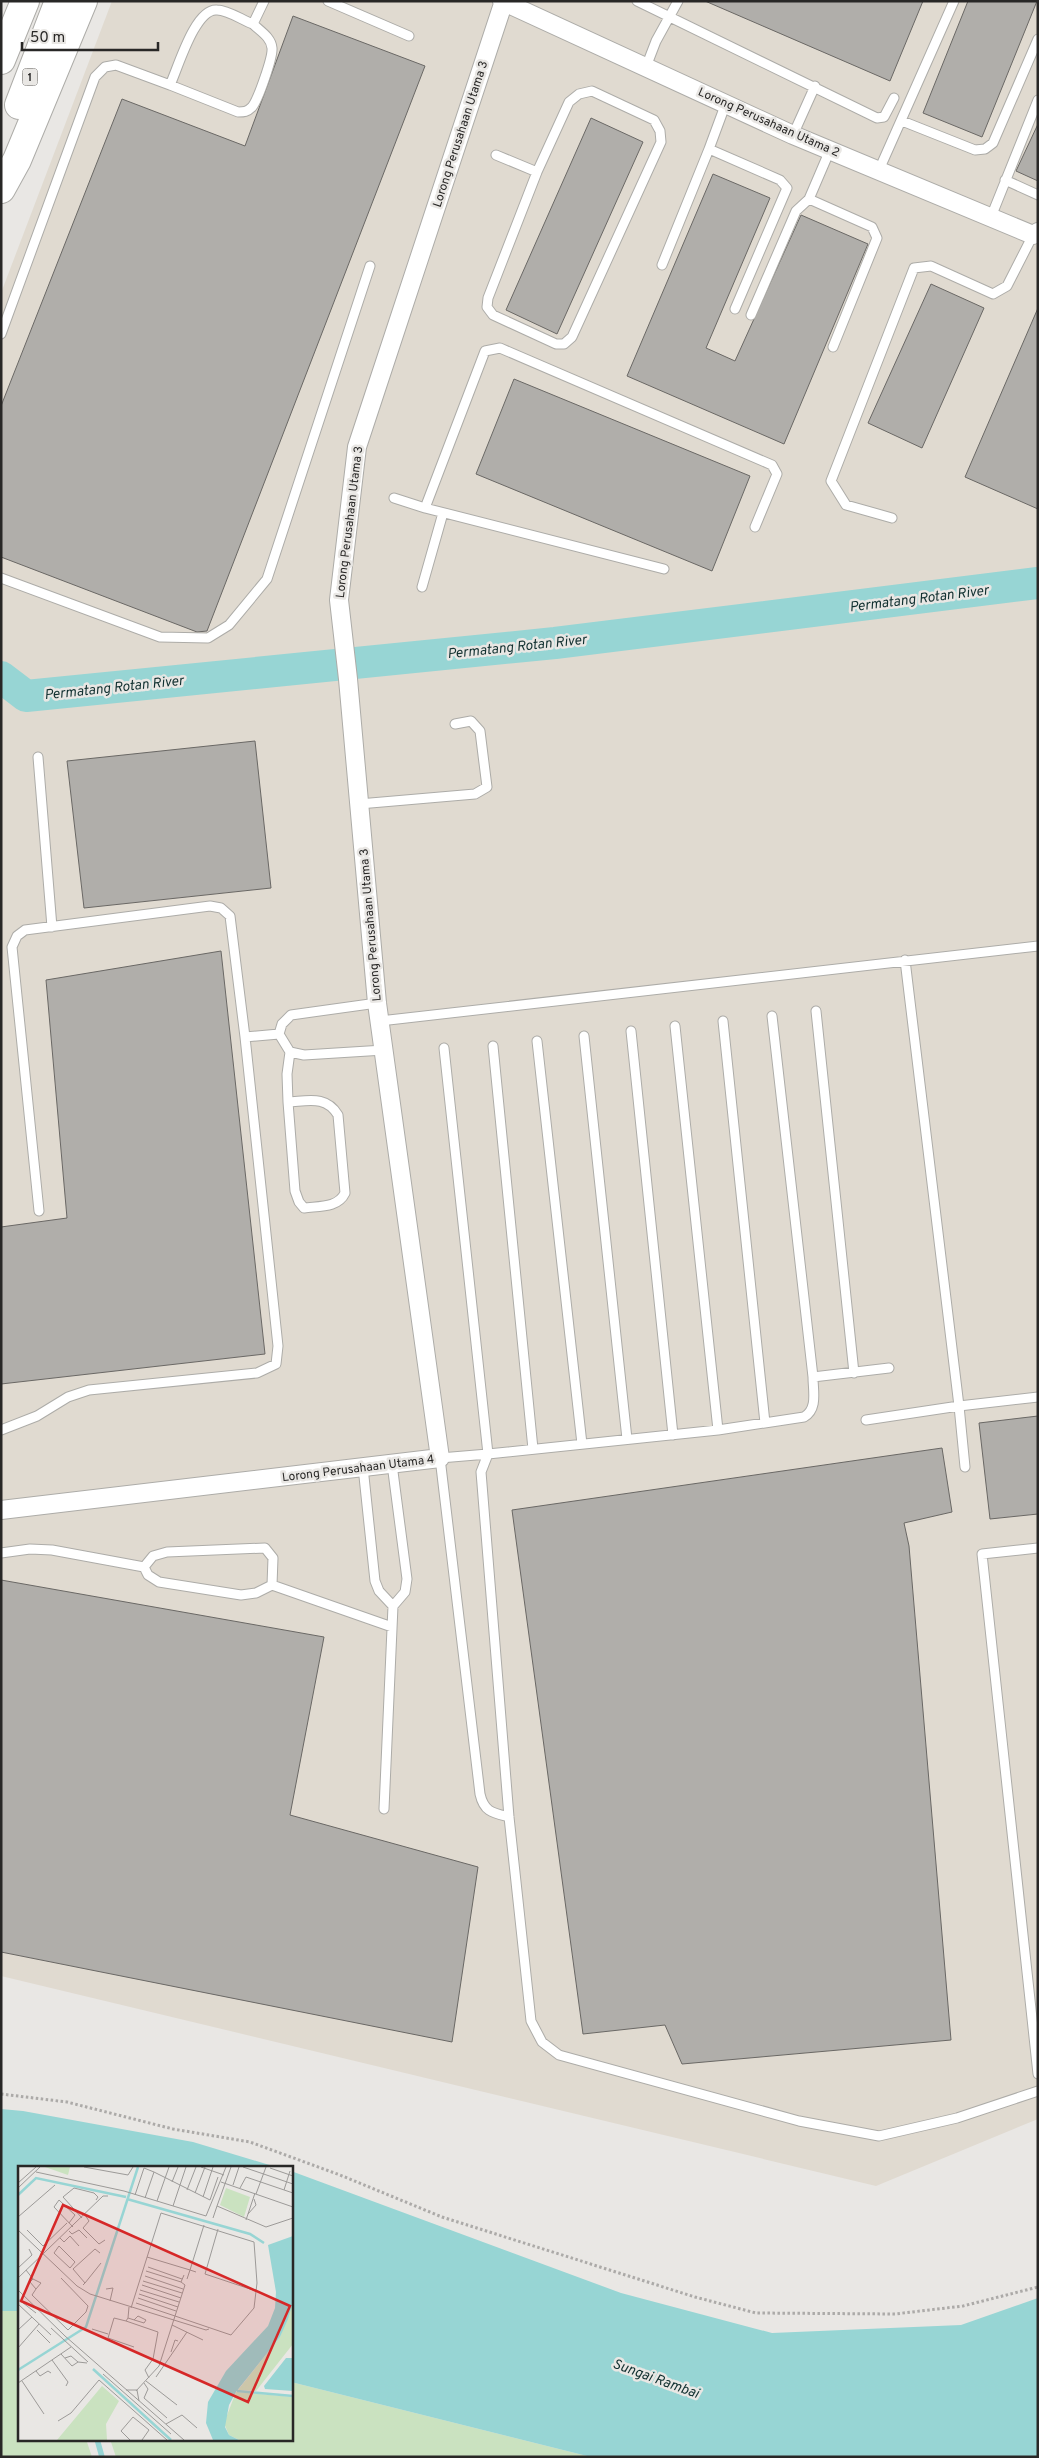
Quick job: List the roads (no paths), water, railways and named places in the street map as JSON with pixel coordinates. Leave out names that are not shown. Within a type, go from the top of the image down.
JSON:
[{"type":"highway","points":[[1,60],[25,1]]},
{"type":"highway","name":"1","points":[[1,153],[59,1]]},
{"type":"highway","points":[[1,189],[17,160],[83,1]]},
{"type":"street","name":"Lorong Perusahaan Utama 2","points":[[503,2],[793,135],[1036,234]]},
{"type":"street","name":"Lorong Perusahaan Utama 3","points":[[382,1035],[377,1003],[348,679],[339,600],[357,447],[503,2]]},
{"type":"street","name":"Lorong Perusahaan Utama 4","points":[[1,1510],[440,1458],[382,1035]]},
{"type":"lane","points":[[253,24],[264,1]]},
{"type":"lane","points":[[328,1],[409,36]]},
{"type":"lane","points":[[637,1],[815,86],[877,118],[884,117],[894,98]]},
{"type":"lane","points":[[646,67],[656,41],[678,1]]},
{"type":"lane","points":[[879,170],[954,1]]},
{"type":"lane","points":[[1,334],[94,77],[105,68],[116,66],[238,112],[246,112],[253,106],[271,59],[272,48],[268,37],[253,24],[216,10],[207,12],[198,20],[170,85]]},
{"type":"lane","points":[[902,120],[975,150],[986,149],[993,144],[1038,39]]},
{"type":"lane","points":[[793,135],[815,86]]},
{"type":"lane","points":[[592,91],[654,120],[660,131],[661,142],[572,338],[564,344],[556,344],[493,315],[488,307],[488,298],[537,172],[569,102],[579,94],[592,91]]},
{"type":"lane","points":[[991,217],[1038,100]]},
{"type":"lane","points":[[662,265],[726,104]]},
{"type":"lane","points":[[709,149],[780,180],[787,188],[735,309]]},
{"type":"lane","points":[[750,315],[796,211],[809,199],[830,150]]},
{"type":"lane","points":[[496,156],[537,172]]},
{"type":"lane","points":[[1005,180],[1038,195]]},
{"type":"lane","points":[[809,199],[872,227],[877,238],[833,347]]},
{"type":"lane","points":[[892,518],[846,505],[831,481],[914,268],[931,266],[993,294],[1007,286],[1036,234]]},
{"type":"lane","points":[[1,578],[160,637],[208,638],[229,625],[266,579],[370,266]]},
{"type":"lane","points":[[425,508],[485,352],[500,348],[772,465],[777,474],[755,527]]},
{"type":"lane","points":[[394,498],[443,513],[664,569]]},
{"type":"lane","points":[[422,587],[443,513]]},
{"type":"lane","points":[[359,804],[475,794],[487,787],[480,731],[471,722],[455,724]]},
{"type":"lane","points":[[38,757],[52,927]]},
{"type":"lane","points":[[1,1430],[37,1416],[68,1397],[90,1390],[257,1373],[276,1364],[278,1346],[245,1037],[230,916],[221,908],[210,906],[25,930],[17,936],[12,947],[39,1211]]},
{"type":"lane","points":[[290,1052],[304,1055],[382,1035],[906,960],[1038,946]]},
{"type":"lane","points":[[906,960],[965,1467]]},
{"type":"lane","points":[[288,1102],[323,1100],[333,1107],[338,1115],[345,1192],[342,1200],[334,1204],[304,1208],[299,1202],[295,1190],[288,1102],[287,1074],[290,1052],[279,1034],[282,1024],[291,1015],[377,1003]]},
{"type":"lane","points":[[816,1011],[854,1373]]},
{"type":"lane","points":[[510,1817],[490,1812],[482,1805],[440,1458],[718,1430],[804,1416],[814,1408],[813,1377],[772,1016]]},
{"type":"lane","points":[[723,1021],[765,1423]]},
{"type":"lane","points":[[675,1026],[718,1430]]},
{"type":"lane","points":[[630,1031],[673,1435]]},
{"type":"lane","points":[[245,1037],[279,1034]]},
{"type":"lane","points":[[584,1036],[627,1440]]},
{"type":"lane","points":[[537,1041],[582,1444]]},
{"type":"lane","points":[[493,1046],[533,1449]]},
{"type":"lane","points":[[444,1048],[488,1454],[480,1472],[510,1817],[531,2021],[542,2042],[559,2055],[799,2121],[879,2136],[957,2118],[1038,2091]]},
{"type":"lane","points":[[813,1377],[890,1368]]},
{"type":"lane","points":[[866,1420],[959,1406],[1038,1397]]},
{"type":"lane","points":[[384,1809],[393,1606],[405,1592],[407,1579],[392,1464]]},
{"type":"lane","points":[[363,1467],[375,1581],[379,1591],[393,1606]]},
{"type":"lane","points":[[144,1567],[153,1556],[167,1552],[265,1548],[273,1558],[272,1585]]},
{"type":"lane","points":[[1038,1548],[982,1554],[1038,2074]]},
{"type":"lane","points":[[1,1554],[30,1549],[52,1550],[144,1567]]},
{"type":"lane","points":[[144,1567],[148,1576],[159,1582],[240,1595],[256,1593],[272,1585],[392,1627]]},
{"type":"water","points":[[1,2109],[23,2111],[193,2142],[273,2166],[18,2166],[18,2311],[1,2311]]},
{"type":"water","name":"Sungai Rambai","points":[[292,2171],[621,2293],[772,2333],[961,2325],[1038,2298],[1038,2457],[591,2457],[292,2382]]},
{"type":"waterway","name":"Permatang Rotan River","points":[[1,677],[26,696],[555,643],[1038,583]]},
{"type":"waterway","points":[[97,2440],[102,2457]]}]
